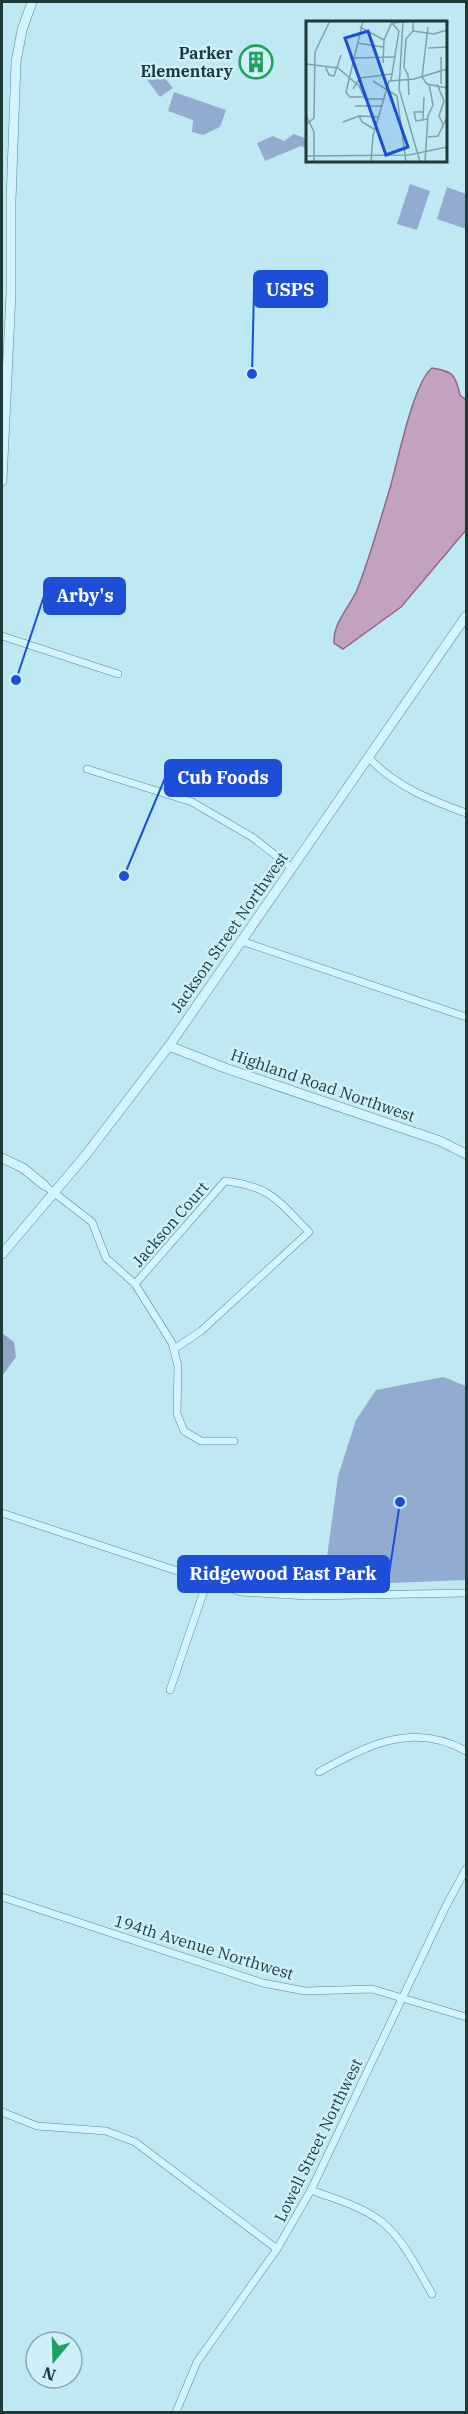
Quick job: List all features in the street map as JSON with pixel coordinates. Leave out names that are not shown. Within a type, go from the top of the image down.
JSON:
[{"type":"street","points":[[2,481],[11,293],[11,201],[16,62],[22,30],[32,2]]},
{"type":"street","name":"Jackson Street Northwest","points":[[2,1254],[119,1113],[169,1046],[466,616]]},
{"type":"street","points":[[2,636],[118,674]]},
{"type":"street","points":[[369,758],[380,770],[411,790],[466,813]]},
{"type":"street","points":[[87,769],[192,802],[252,837],[292,868]]},
{"type":"street","points":[[242,941],[466,1017]]},
{"type":"street","name":"Highland Road Northwest","points":[[169,1046],[225,1068],[440,1141],[466,1154]]},
{"type":"street","points":[[2,1158],[23,1168],[92,1222],[112,1265],[135,1284],[174,1349],[178,1366],[177,1414],[184,1431],[201,1441],[234,1441]]},
{"type":"street","name":"Jackson Court","points":[[135,1284],[225,1181],[253,1184],[272,1195],[309,1232],[201,1330],[174,1349]]},
{"type":"street","points":[[2,1513],[241,1592],[273,1595],[466,1593]]},
{"type":"street","points":[[170,1690],[207,1582]]},
{"type":"street","points":[[319,1772],[359,1751],[399,1737],[430,1737],[466,1751]]},
{"type":"street","name":"Lowell Street Northwest","points":[[176,2412],[197,2362],[277,2248],[310,2190],[446,1906],[466,1869]]},
{"type":"street","name":"194th Avenue Northwest","points":[[2,1897],[278,1987],[305,1991],[359,1987],[403,1997],[466,2018]]},
{"type":"street","points":[[2,2112],[37,2126],[106,2132],[135,2142],[277,2248]]},
{"type":"street","points":[[310,2190],[361,2210],[383,2223],[399,2240],[432,2294]]},
{"type":"shaded area","points":[[154,65],[173,88],[160,97],[142,73]]},
{"type":"shaded area","points":[[174,92],[226,110],[220,127],[203,135],[192,132],[193,120],[168,111]]},
{"type":"shaded area","points":[[294,134],[306,139],[306,148],[301,146],[265,161],[257,143],[273,136],[284,141]]},
{"type":"shaded area","points":[[410,184],[430,191],[417,230],[397,224]]},
{"type":"shaded area","points":[[447,187],[466,194],[466,229],[437,219]]},
{"type":"shaded area","points":[[432,368],[449,372],[456,382],[460,395],[466,400],[466,530],[401,607],[343,649],[334,643],[336,627],[359,585],[390,488],[412,405],[425,376]]},
{"type":"shaded area","points":[[2,1333],[14,1342],[16,1357],[2,1376]]},
{"type":"shaded area","points":[[443,1377],[466,1386],[466,1580],[341,1585],[327,1557],[338,1476],[356,1420],[376,1390]]},
{"type":"place","name":"Parker Elementary","points":[[256,62]]},
{"type":"place","name":"USPS","points":[[252,374]]},
{"type":"place","name":"Arby's","points":[[16,680]]},
{"type":"place","name":"Cub Foods","points":[[124,876]]},
{"type":"place","name":"Ridgewood East Park","points":[[400,1502]]}]
